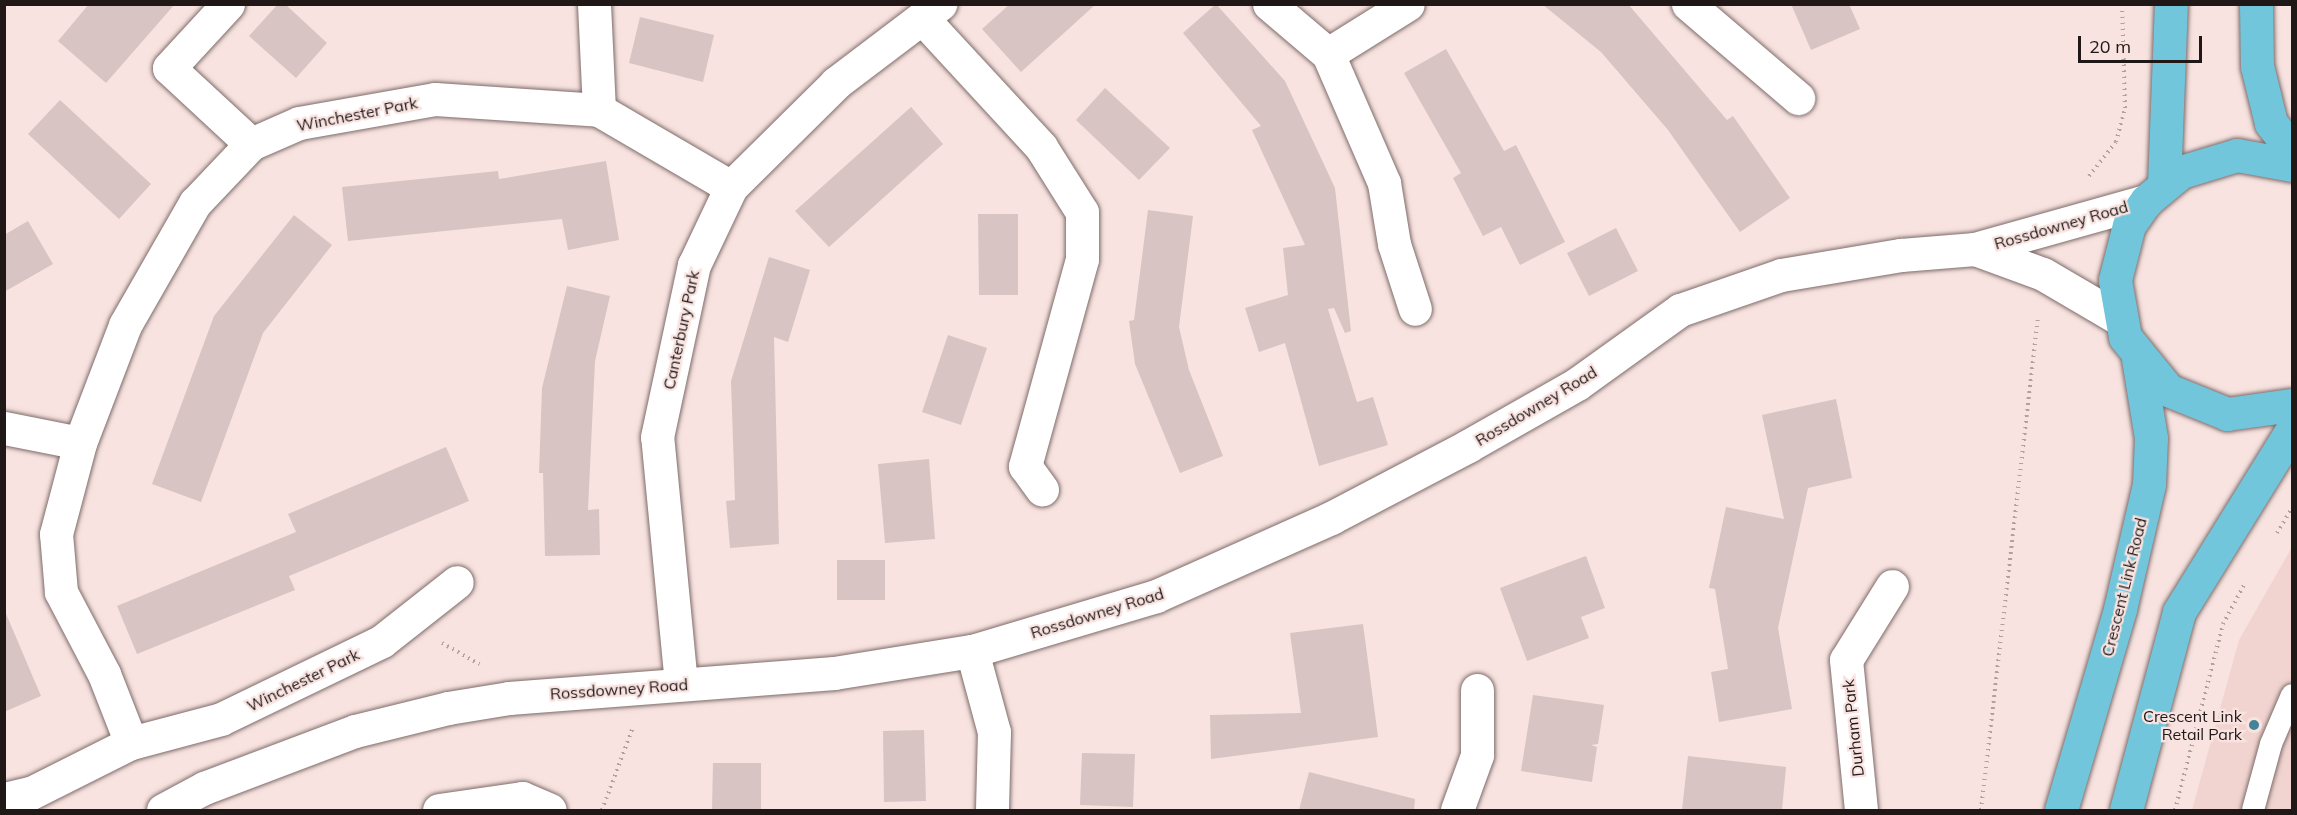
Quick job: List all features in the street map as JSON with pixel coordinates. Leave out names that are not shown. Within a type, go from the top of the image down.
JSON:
[{"type":"highway","points":[[2155,192],[2171,4]]},
{"type":"highway","points":[[2256,4],[2257,66],[2268,111],[2292,150]]},
{"type":"highway","name":"Crescent Link Road","points":[[2061,810],[2120,609],[2149,484],[2151,438],[2138,359],[2118,318],[2117,261],[2130,225],[2155,192],[2211,160],[2237,155],[2292,165]]},
{"type":"highway","name":"Crescent Link Road","points":[[2138,359],[2168,390],[2205,409],[2249,415],[2292,405]]},
{"type":"highway","points":[[2126,810],[2179,612],[2292,430]]},
{"type":"street","points":[[228,4],[169,68],[251,144]]},
{"type":"street","points":[[594,4],[598,110]]},
{"type":"street","points":[[1269,4],[1328,54],[1384,183],[1394,244],[1415,309]]},
{"type":"street","points":[[1328,54],[1408,4]]},
{"type":"street","points":[[1688,4],[1798,99]]},
{"type":"street","points":[[931,12],[1041,147],[1082,212],[1082,259],[1025,466],[1042,489]]},
{"type":"street","name":"Canterbury Park","points":[[681,684],[657,437],[694,265],[731,187],[836,83],[931,12]]},
{"type":"street","name":"Winchester Park","points":[[131,743],[104,674],[61,592],[56,534],[80,442],[143,294],[195,203],[251,144],[299,123],[435,99],[598,110],[731,187]]},
{"type":"street","name":"Rossdowney Road","points":[[163,810],[204,788],[355,731],[509,698],[834,673],[972,651],[1156,597],[1331,518],[1577,384],[1680,310],[1781,275],[1901,255],[1975,249],[2155,192]]},
{"type":"street","name":"Rossdowney Road","points":[[1975,249],[2043,274],[2118,318]]},
{"type":"street","points":[[4,428],[80,442]]},
{"type":"street","name":"Winchester Park","points":[[4,799],[31,793],[131,743],[221,719],[382,642],[457,582]]},
{"type":"street","name":"Durham Park","points":[[1862,810],[1846,660],[1892,586]]},
{"type":"street","points":[[972,651],[994,732],[992,810]]},
{"type":"street","points":[[1457,810],[1477,755],[1477,690]]},
{"type":"street","points":[[439,810],[522,798],[550,810]]},
{"type":"lane","points":[[2253,810],[2271,744],[2292,696]]},
{"type":"path","points":[[2087,178],[2116,142],[2125,108],[2122,4]]},
{"type":"path","points":[[1982,810],[2043,274]]},
{"type":"path","points":[[2274,537],[2292,508]]},
{"type":"path","points":[[2175,810],[2223,624],[2249,576]]},
{"type":"path","points":[[382,642],[435,640],[472,655],[509,698]]},
{"type":"path","points":[[602,810],[629,746],[638,688]]},
{"type":"shaded area","name":"Crescent Link Retail Park","points":[[2292,547],[2292,810],[2192,810],[2239,640]]},
{"type":"building","points":[[89,4],[175,4],[106,83],[58,41]]},
{"type":"building","points":[[278,4],[285,4],[327,43],[296,78],[249,36]]},
{"type":"building","points":[[1010,4],[1096,4],[1021,72],[982,29]]},
{"type":"building","points":[[1216,4],[1285,81],[1335,188],[1351,331],[1345,333],[1334,308],[1328,309],[1357,402],[1373,397],[1388,445],[1319,466],[1285,343],[1259,352],[1245,308],[1288,295],[1283,248],[1305,245],[1252,130],[1261,126],[1183,33]]},
{"type":"building","points":[[1542,4],[1628,4],[1727,120],[1733,116],[1790,198],[1740,232],[1668,130],[1601,52]]},
{"type":"building","points":[[1791,4],[1849,4],[1860,29],[1811,50]]},
{"type":"building","points":[[640,17],[714,35],[703,82],[629,63]]},
{"type":"building","points":[[1446,49],[1504,151],[1516,145],[1565,242],[1520,265],[1501,227],[1483,236],[1453,178],[1461,173],[1404,73]]},
{"type":"building","points":[[1105,88],[1170,148],[1139,180],[1076,120]]},
{"type":"building","points":[[60,100],[151,184],[119,219],[28,134]]},
{"type":"building","points":[[911,107],[943,144],[829,247],[795,211]]},
{"type":"building","points":[[606,161],[619,240],[568,250],[562,219],[348,241],[342,187],[498,171],[499,179]]},
{"type":"building","points":[[1148,210],[1193,216],[1179,327],[1189,370],[1223,456],[1180,473],[1135,364],[1129,321],[1134,320]]},
{"type":"building","points":[[978,214],[1018,214],[1018,295],[979,295]]},
{"type":"building","points":[[294,215],[332,245],[263,333],[201,502],[152,484],[214,316]]},
{"type":"building","points":[[28,221],[53,264],[4,292],[4,235]]},
{"type":"building","points":[[1616,228],[1638,271],[1589,296],[1567,253]]},
{"type":"building","points":[[769,257],[810,270],[788,342],[774,337],[779,544],[730,548],[726,501],[735,500],[731,381]]},
{"type":"building","points":[[567,286],[610,296],[595,361],[588,510],[599,509],[600,555],[545,556],[543,473],[539,473],[542,388]]},
{"type":"building","points":[[948,335],[987,348],[961,425],[922,412]]},
{"type":"building","points":[[1836,399],[1852,478],[1808,488],[1778,628],[1792,709],[1719,722],[1711,672],[1728,669],[1715,589],[1709,588],[1726,507],[1784,519],[1762,415]]},
{"type":"building","points":[[446,447],[469,501],[289,576],[295,590],[137,654],[117,606],[296,532],[288,514]]},
{"type":"building","points":[[929,459],[935,539],[885,543],[878,464]]},
{"type":"building","points":[[1586,556],[1605,608],[1581,617],[1589,638],[1527,661],[1500,588]]},
{"type":"building","points":[[837,560],[885,560],[885,600],[837,600]]},
{"type":"building","points":[[4,609],[41,696],[4,712]]},
{"type":"building","points":[[1363,624],[1378,737],[1211,759],[1210,715],[1301,713],[1290,633]]},
{"type":"building","points":[[1533,695],[1604,705],[1598,744],[1591,745],[1597,747],[1592,782],[1521,771]]},
{"type":"building","points":[[924,730],[926,801],[884,802],[883,731]]},
{"type":"building","points":[[1082,753],[1135,754],[1133,807],[1080,805]]},
{"type":"building","points":[[1688,756],[1786,767],[1782,810],[1682,810]]},
{"type":"building","points":[[713,763],[761,763],[761,810],[712,810]]},
{"type":"building","points":[[1309,772],[1415,799],[1414,810],[1299,810]]},
{"type":"place","name":"Crescent Link Retail Park","points":[[2254,725]]}]
